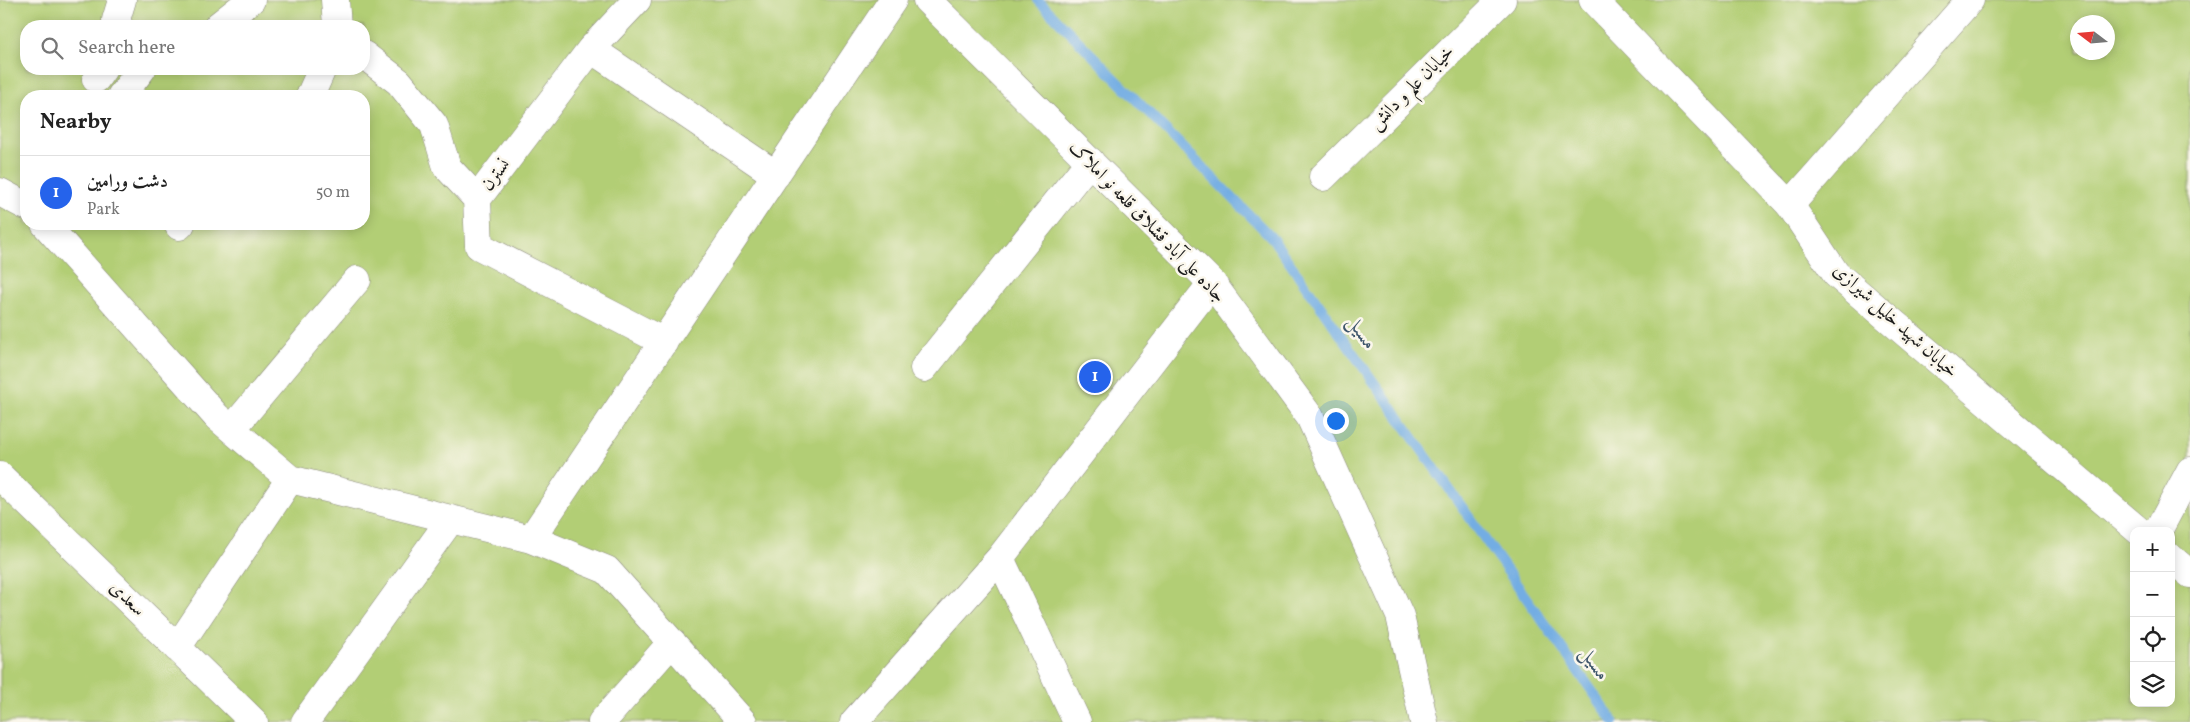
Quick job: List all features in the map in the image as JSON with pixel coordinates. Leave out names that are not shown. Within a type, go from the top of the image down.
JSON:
[{"type":"street","points":[[116,20],[122,0]]},
{"type":"street","points":[[226,20],[251,0]]},
{"type":"street","points":[[335,0],[337,20]]},
{"type":"street","name":"نسترن","points":[[637,0],[591,49],[477,199],[479,246],[664,342]]},
{"type":"street","points":[[531,538],[893,0]]},
{"type":"street","name":"جاده علی آباد قشلاق قلعه نو املاک","points":[[928,0],[1212,283],[1310,417],[1400,616],[1424,722]]},
{"type":"street","name":"خیابان علم و دانش","points":[[1323,177],[1502,0]]},
{"type":"street","name":"خیابان شهید خلیل شیرازی","points":[[1593,0],[1790,205],[1836,274],[2134,527]]},
{"type":"street","points":[[1790,205],[1970,0]]},
{"type":"street","points":[[591,49],[776,175]]},
{"type":"street","points":[[370,60],[399,82],[434,125],[447,167],[477,199]]},
{"type":"street","points":[[126,90],[137,75]]},
{"type":"street","points":[[313,90],[319,75]]},
{"type":"street","points":[[924,368],[1090,161]]},
{"type":"street","points":[[0,192],[20,203]]},
{"type":"street","points":[[50,230],[217,417],[290,479],[531,538],[608,570],[743,722]]},
{"type":"street","points":[[232,430],[357,280]]},
{"type":"street","points":[[854,722],[1000,558],[1212,283]]},
{"type":"street","points":[[2160,527],[2190,471]]},
{"type":"street","name":"سعدی","points":[[0,476],[254,722]]},
{"type":"street","points":[[177,648],[290,479]]},
{"type":"street","points":[[305,722],[452,519]]},
{"type":"street","points":[[1000,558],[1077,722]]},
{"type":"street","points":[[2175,561],[2190,574]]},
{"type":"street","points":[[602,722],[672,642]]},
{"type":"green space","points":[[0,0],[2190,0],[2190,722],[0,722]]},
{"type":"waterway","name":"مسیل","points":[[1038,0],[1272,238],[1614,722]]},
{"type":"place","name":"دشت ورامین","points":[[1095,377]]}]
